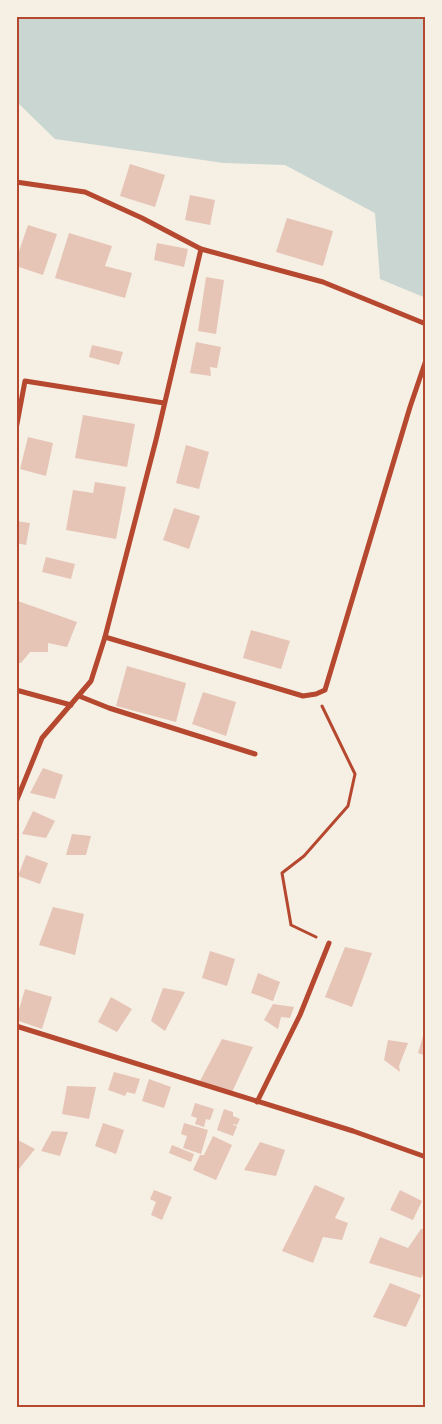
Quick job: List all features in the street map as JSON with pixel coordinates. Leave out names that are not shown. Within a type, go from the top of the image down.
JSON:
[{"type":"street","points":[[16,182],[85,192],[142,218],[201,249],[324,282],[426,324]]},
{"type":"street","points":[[16,802],[42,738],[92,681],[105,637],[201,249]]},
{"type":"street","points":[[105,637],[303,696],[325,690],[410,407],[426,360]]},
{"type":"street","points":[[16,428],[25,381],[164,403]]},
{"type":"street","points":[[16,690],[71,706]]},
{"type":"street","points":[[78,696],[109,708],[255,754]]},
{"type":"street","points":[[257,1102],[300,1015],[329,943]]},
{"type":"street","points":[[16,1026],[353,1131],[426,1156]]},
{"type":"path","points":[[316,694],[355,774],[348,806],[304,856],[282,873],[291,925],[329,943]]},
{"type":"shaded area","points":[[16,16],[426,16],[426,298],[380,279],[375,213],[285,165],[224,163],[55,139],[16,101]]},
{"type":"building","points":[[130,164],[165,175],[155,207],[120,196]]},
{"type":"building","points":[[190,195],[215,200],[210,225],[185,220]]},
{"type":"building","points":[[287,218],[333,231],[323,266],[276,252]]},
{"type":"building","points":[[28,225],[57,234],[43,275],[16,266],[16,260]]},
{"type":"building","points":[[69,233],[112,246],[105,266],[132,273],[125,298],[55,278]]},
{"type":"building","points":[[157,243],[188,249],[184,267],[154,260]]},
{"type":"building","points":[[206,277],[224,280],[216,334],[198,331]]},
{"type":"building","points":[[196,342],[221,347],[217,368],[210,367],[211,376],[190,373]]},
{"type":"building","points":[[92,345],[123,352],[119,365],[89,357]]},
{"type":"building","points":[[83,415],[135,424],[127,467],[75,458]]},
{"type":"building","points":[[28,437],[53,443],[46,476],[20,469]]},
{"type":"building","points":[[186,445],[209,452],[199,489],[176,483]]},
{"type":"building","points":[[95,482],[126,487],[116,539],[66,530],[73,490],[93,493]]},
{"type":"building","points":[[174,508],[200,516],[189,549],[163,540]]},
{"type":"building","points":[[16,521],[30,523],[26,545],[16,543]]},
{"type":"building","points":[[46,557],[75,564],[71,579],[42,572]]},
{"type":"building","points":[[18,601],[77,622],[67,647],[48,643],[48,652],[30,652],[21,663],[16,662]]},
{"type":"building","points":[[251,630],[290,641],[281,669],[243,658]]},
{"type":"building","points":[[127,666],[186,683],[176,722],[116,706]]},
{"type":"building","points":[[203,692],[236,702],[226,736],[192,724]]},
{"type":"building","points":[[43,768],[63,775],[55,799],[30,793]]},
{"type":"building","points":[[33,811],[55,821],[46,838],[22,834]]},
{"type":"building","points":[[72,834],[91,836],[86,855],[66,855]]},
{"type":"building","points":[[26,855],[48,863],[40,884],[18,876]]},
{"type":"building","points":[[53,907],[84,914],[75,955],[39,945]]},
{"type":"building","points":[[345,947],[372,953],[352,1007],[325,997]]},
{"type":"building","points":[[210,951],[235,959],[227,986],[202,978]]},
{"type":"building","points":[[258,973],[280,982],[273,1001],[251,993]]},
{"type":"building","points":[[163,988],[185,992],[165,1031],[151,1021]]},
{"type":"building","points":[[25,989],[52,997],[42,1029],[16,1020]]},
{"type":"building","points":[[111,997],[132,1009],[117,1032],[98,1022]]},
{"type":"building","points":[[273,1004],[294,1007],[290,1018],[281,1017],[278,1029],[264,1020]]},
{"type":"building","points":[[426,1029],[426,1056],[418,1053]]},
{"type":"building","points":[[222,1039],[253,1047],[232,1092],[200,1081]]},
{"type":"building","points":[[388,1040],[408,1043],[399,1066],[400,1072],[384,1060]]},
{"type":"building","points":[[114,1072],[140,1079],[135,1094],[127,1092],[125,1096],[108,1090]]},
{"type":"building","points":[[149,1079],[171,1087],[164,1108],[142,1101]]},
{"type":"building","points":[[67,1086],[96,1087],[89,1119],[62,1114]]},
{"type":"building","points":[[195,1103],[214,1109],[210,1120],[206,1119],[204,1127],[195,1124],[197,1118],[191,1116]]},
{"type":"building","points":[[224,1109],[233,1112],[233,1116],[240,1119],[237,1125],[233,1124],[237,1126],[233,1136],[217,1130]]},
{"type":"building","points":[[103,1123],[124,1130],[116,1154],[95,1146]]},
{"type":"building","points":[[184,1123],[208,1130],[201,1154],[183,1148],[187,1136],[181,1134]]},
{"type":"building","points":[[52,1131],[68,1132],[60,1156],[41,1151]]},
{"type":"building","points":[[213,1136],[232,1145],[216,1180],[193,1170],[200,1155],[204,1155]]},
{"type":"building","points":[[16,1139],[35,1149],[19,1169],[16,1167]]},
{"type":"building","points":[[260,1142],[285,1150],[276,1176],[244,1170]]},
{"type":"building","points":[[172,1145],[194,1154],[191,1162],[169,1153]]},
{"type":"building","points":[[315,1185],[345,1198],[335,1218],[348,1223],[342,1240],[323,1237],[313,1263],[282,1251]]},
{"type":"building","points":[[154,1190],[172,1197],[162,1220],[151,1215],[156,1202],[150,1199]]},
{"type":"building","points":[[400,1190],[422,1201],[413,1220],[390,1210]]},
{"type":"building","points":[[421,1229],[426,1229],[426,1269],[421,1278],[369,1263],[380,1237],[408,1248]]},
{"type":"building","points":[[390,1283],[421,1295],[406,1327],[373,1317]]}]
